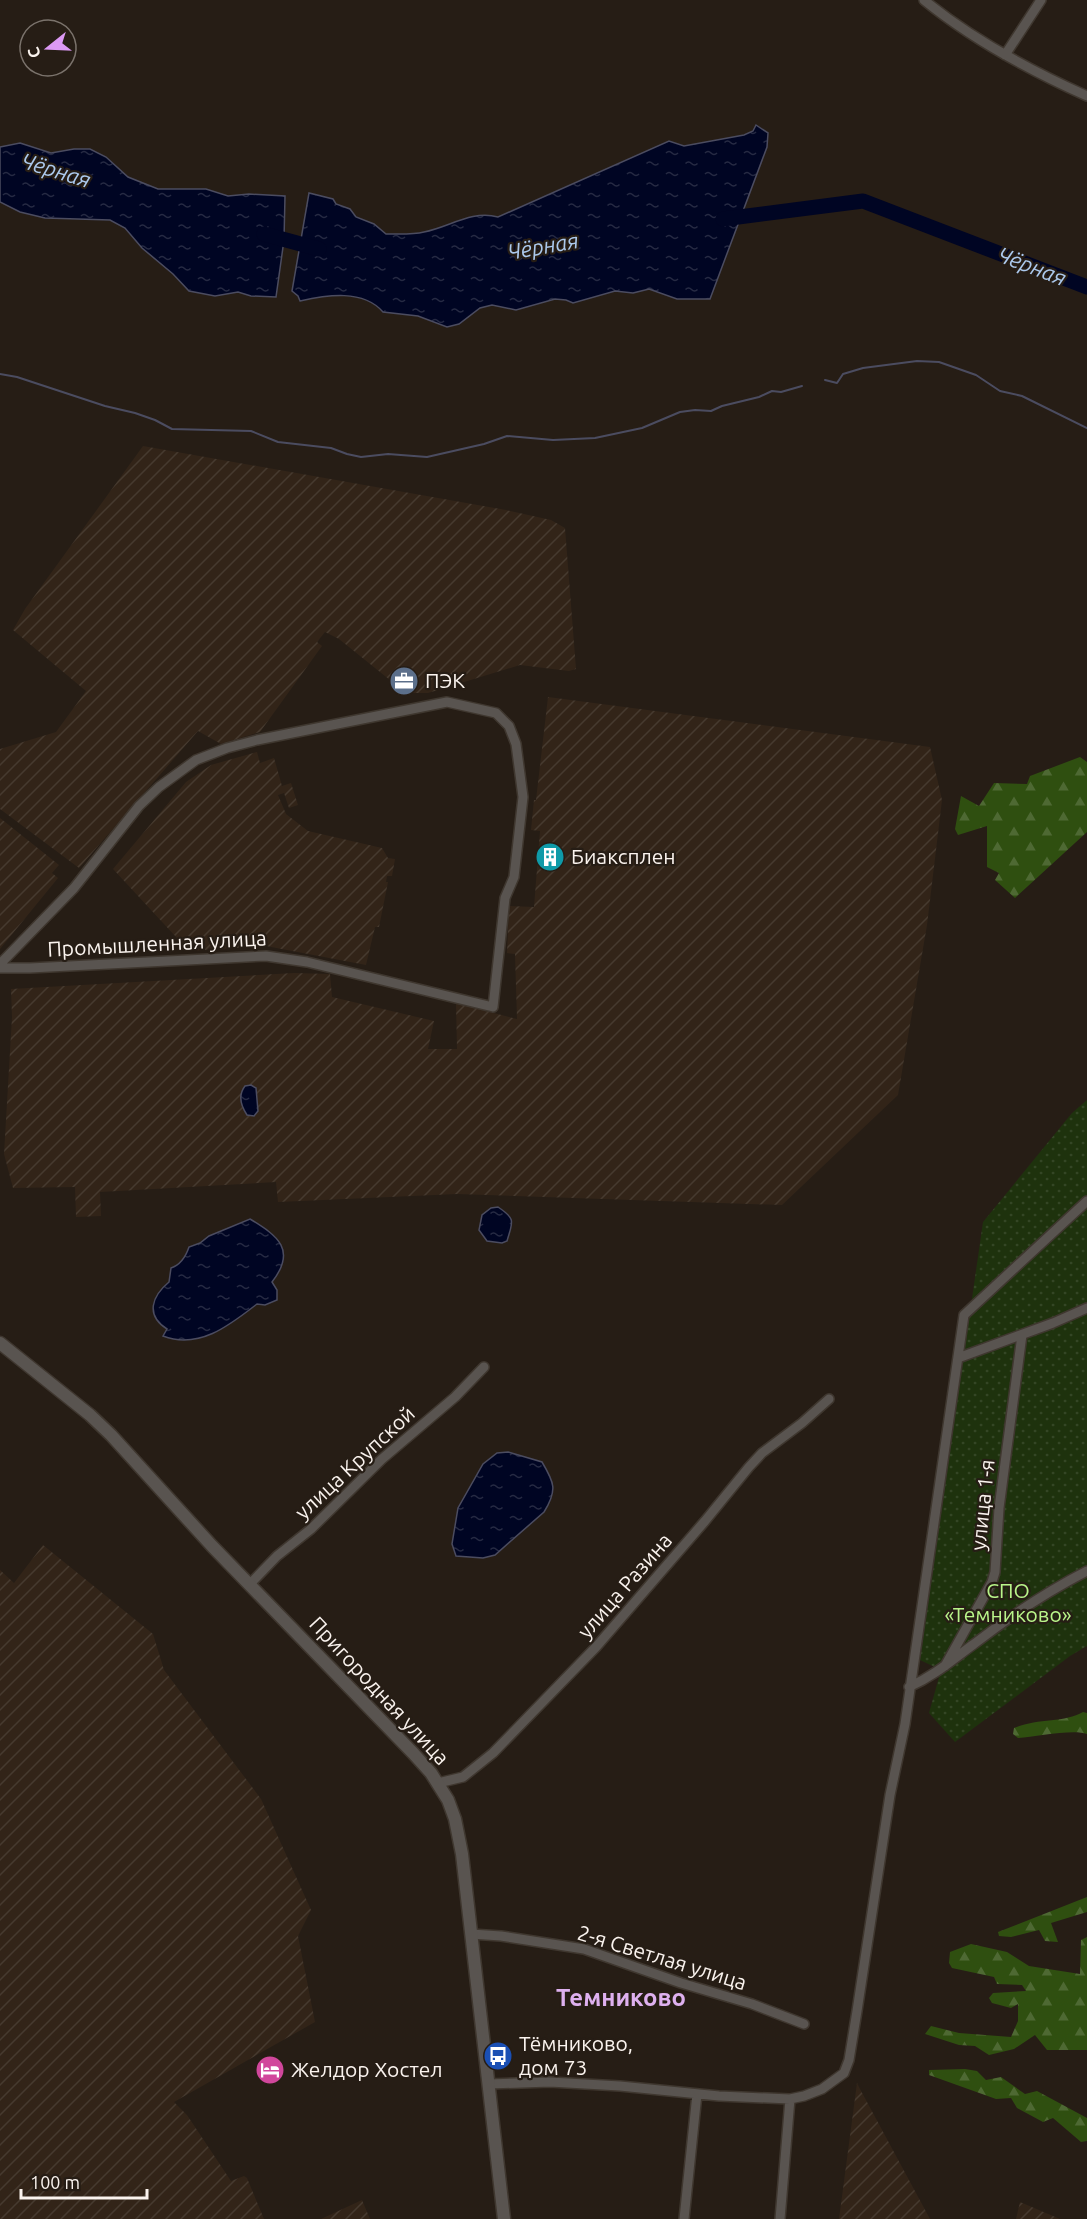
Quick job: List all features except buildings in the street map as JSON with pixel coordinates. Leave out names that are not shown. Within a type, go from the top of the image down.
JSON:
[{"type":"street","points":[[924,0],[967,32],[1005,55],[1087,96]]},
{"type":"street","points":[[1005,55],[1041,0]]},
{"type":"street","name":"Промышленная улица","points":[[447,702],[496,713],[513,734],[519,753],[523,797],[514,877],[505,898],[493,1007],[307,962],[266,956],[30,968],[0,966],[74,888],[148,796],[174,775],[205,755],[257,740],[447,702]]},
{"type":"street","points":[[489,2084],[550,2082],[790,2099],[822,2090],[839,2078],[847,2068],[890,1795],[905,1724],[964,1315],[1087,1201]]},
{"type":"street","points":[[958,1358],[1087,1308]]},
{"type":"street","name":"улица 1-я","points":[[945,1666],[992,1582],[995,1572],[999,1508],[1022,1335]]},
{"type":"street","name":"Пригородная улица","points":[[0,1343],[97,1422],[212,1546],[385,1722],[438,1783],[452,1809],[458,1833],[504,2219]]},
{"type":"street","name":"улица Крупской","points":[[250,1584],[278,1556],[311,1529],[382,1459],[454,1397],[484,1367]]},
{"type":"street","name":"улица Разина","points":[[438,1783],[463,1777],[471,1772],[510,1736],[603,1638],[755,1460],[829,1399]]},
{"type":"street","points":[[909,1688],[936,1674],[975,1642],[1087,1571]]},
{"type":"street","name":"2-я Светлая улица","points":[[471,1934],[501,1936],[584,1949],[681,1983],[752,2004],[804,2024]]},
{"type":"street","points":[[684,2219],[697,2094]]},
{"type":"street","points":[[780,2219],[790,2099]]},
{"type":"shaded area","points":[[143,446],[506,510],[551,520],[565,528],[576,669],[569,671],[520,665],[428,693],[406,693],[339,639],[325,632],[317,642],[322,646],[260,732],[221,744],[198,731],[79,868],[0,809],[0,749],[56,732],[86,691],[13,630],[25,609]]},
{"type":"shaded area","points":[[548,697],[930,747],[942,800],[927,925],[898,1095],[782,1205],[457,1194],[278,1202],[276,1182],[100,1192],[101,1216],[76,1217],[75,1187],[13,1188],[4,1154],[12,1017],[11,989],[294,973],[330,974],[332,997],[434,1021],[428,1049],[457,1049],[456,1003],[517,1019],[515,954],[507,953],[509,906],[534,907],[540,831],[531,830]]},
{"type":"shaded area","points":[[257,752],[260,763],[274,758],[282,786],[291,783],[298,805],[289,808],[284,793],[278,795],[286,814],[308,831],[382,848],[388,858],[395,859],[392,876],[387,876],[386,882],[388,882],[379,927],[375,927],[366,965],[266,946],[189,951],[113,869],[186,782],[211,765]]},
{"type":"shaded area","points":[[0,818],[59,865],[52,873],[58,878],[0,949]]},
{"type":"shaded area","points":[[43,1545],[153,1634],[164,1670],[261,1799],[311,1910],[298,1936],[315,2022],[174,2102],[187,2115],[231,2181],[244,2176],[247,2178],[264,2219],[0,2219],[0,1570],[14,1583]]},
{"type":"shaded area","points":[[857,2083],[860,2089],[930,2219],[839,2219]]},
{"type":"shaded area","points":[[362,2200],[370,2219],[321,2219]]},
{"type":"shaded area","points":[[1020,2202],[1060,2219],[1016,2219]]},
{"type":"green space","points":[[1080,757],[1087,762],[1087,832],[1015,898],[995,880],[999,873],[987,867],[987,826],[958,835],[955,829],[961,796],[979,806],[994,783],[1027,784],[1030,776]]},
{"type":"green space","name":"СПО «Темниково»","points":[[1087,1100],[1087,1646],[1070,1656],[955,1742],[929,1713],[941,1670],[920,1660],[983,1222],[1072,1113]]},
{"type":"green space","points":[[1083,1712],[1087,1713],[1087,1734],[1063,1733],[1018,1738],[1013,1734],[1014,1728],[1023,1725],[1068,1718]]},
{"type":"green space","points":[[1087,1897],[1087,1912],[1051,1923],[1058,1942],[1045,1941],[1039,1930],[1011,1937],[999,1936],[998,1932]]},
{"type":"green space","points":[[1087,1937],[1087,2050],[1047,2050],[1035,2035],[1014,2049],[989,2055],[975,2046],[959,2045],[925,2034],[931,2026],[959,2033],[1011,2037],[1018,2021],[1018,2004],[1011,2008],[992,2003],[989,1998],[993,1993],[1026,1991],[1022,1985],[997,1984],[994,1977],[952,1968],[949,1963],[950,1952],[971,1944],[1007,1952],[1029,1966],[1080,1974],[1081,1940]]},
{"type":"green space","points":[[929,2070],[977,2071],[986,2080],[1001,2077],[1025,2094],[1037,2091],[1087,2118],[1087,2141],[1081,2142],[1053,2118],[1043,2122],[1017,2108],[1011,2098],[996,2099],[929,2075]]},
{"type":"water","points":[[756,125],[768,133],[767,147],[710,299],[677,299],[649,289],[633,293],[615,291],[573,303],[555,299],[516,310],[492,305],[480,308],[459,324],[447,327],[418,316],[383,312],[375,305],[355,297],[333,296],[300,301],[292,291],[309,193],[333,199],[336,204],[350,209],[356,217],[374,224],[386,234],[419,233],[470,217],[488,215],[498,217],[669,141],[684,146],[744,135],[753,131]]},
{"type":"water","points":[[20,143],[51,153],[90,149],[106,157],[128,177],[158,189],[206,189],[228,196],[249,194],[285,196],[284,240],[276,297],[251,296],[238,292],[215,296],[189,291],[142,248],[125,228],[110,220],[45,218],[20,212],[0,202],[0,147]]},
{"type":"water","points":[[251,1085],[256,1088],[258,1111],[254,1116],[247,1115],[241,1100],[245,1086]]},
{"type":"water","points":[[498,1207],[512,1221],[507,1241],[502,1243],[487,1241],[479,1230],[482,1215],[491,1208]]},
{"type":"water","points":[[250,1219],[269,1232],[281,1245],[283,1261],[272,1282],[277,1290],[277,1300],[265,1305],[257,1304],[225,1327],[201,1338],[176,1340],[163,1336],[167,1329],[156,1318],[153,1306],[158,1293],[169,1282],[171,1268],[182,1260],[189,1247]]},
{"type":"water","points":[[508,1452],[542,1462],[553,1486],[551,1498],[544,1512],[495,1555],[483,1558],[456,1556],[452,1544],[458,1508],[483,1464],[497,1453]]},
{"type":"waterway","name":"Чёрная","points":[[723,219],[863,201],[1087,287]]},
{"type":"waterway","name":"Чёрная","points":[[264,234],[319,249]]},
{"type":"waterway","points":[[825,380],[837,383],[843,374],[863,368],[917,361],[939,362],[976,375],[1000,391],[1022,396],[1087,428]]},
{"type":"waterway","points":[[0,374],[17,377],[105,406],[135,413],[172,429],[251,431],[278,442],[331,448],[361,457],[388,454],[427,457],[484,444],[507,436],[553,440],[595,438],[642,428],[680,412],[711,411],[772,391],[781,392],[802,386]]},
{"type":"place","name":"ПЭК","points":[[404,681]]},
{"type":"place","name":"Биаксплен","points":[[550,857]]},
{"type":"place","name":"Тёмниково, дом 73","points":[[498,2056]]},
{"type":"place","name":"Желдор Хостел","points":[[270,2070]]},
{"type":"district","name":"Темниково","points":[[621,1998]]}]
